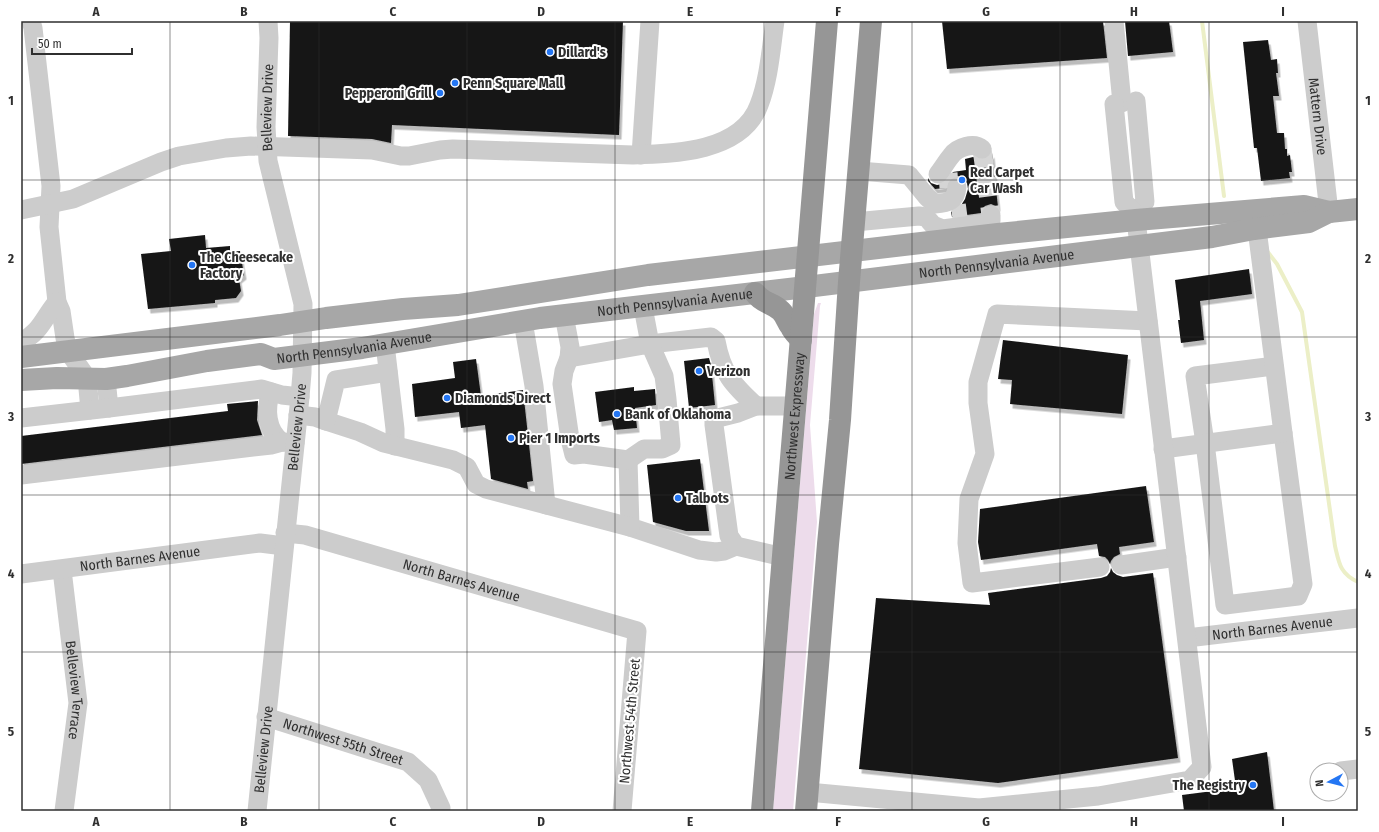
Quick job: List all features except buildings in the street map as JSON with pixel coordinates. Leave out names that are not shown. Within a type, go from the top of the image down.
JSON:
[{"type":"highway","name":"Northwest Expressway","points":[[762,811],[827,21]]},
{"type":"highway","points":[[807,802],[828,544],[840,420],[849,282],[871,21]]},
{"type":"highway","points":[[755,293],[760,300],[773,305],[786,316],[790,327],[801,340]]},
{"type":"main road","name":"North Pennsylvania Avenue","points":[[21,357],[403,309],[458,305],[648,275],[852,252],[1136,216],[1304,206],[1329,212],[1358,209]]},
{"type":"main road","name":"North Pennsylvania Avenue","points":[[21,380],[127,376],[207,361],[261,354],[274,359],[385,344],[564,315],[806,288],[1212,237],[1309,222],[1329,212]]},
{"type":"main road","points":[[261,354],[270,343],[303,322]]},
{"type":"street","points":[[31,21],[50,179],[48,227],[57,302],[61,311],[68,351],[96,378],[109,408]]},
{"type":"street","name":"Belleview Drive","points":[[257,811],[284,539],[288,442],[299,406],[303,355],[303,304],[268,161],[266,127],[269,38],[268,21]]},
{"type":"street","points":[[641,155],[650,21]]},
{"type":"street","points":[[21,210],[73,199],[161,162],[179,156],[231,147],[372,150],[401,156],[453,149],[641,155],[692,150],[714,145],[730,138],[741,130],[749,122],[759,106],[764,90],[775,21]]},
{"type":"street","points":[[807,802],[979,808],[1100,803],[1190,780],[1202,767],[1136,216],[1124,202],[1124,103],[1114,21]]},
{"type":"street","name":"Mattern Drive","points":[[1307,21],[1329,212]]},
{"type":"street","points":[[854,222],[919,216],[926,217],[933,225],[943,229],[956,190],[960,149],[974,145],[982,149]]},
{"type":"street","points":[[859,171],[908,175],[932,169],[956,190]]},
{"type":"street","points":[[908,175],[935,204],[956,190]]},
{"type":"street","points":[[928,219],[956,190]]},
{"type":"street","points":[[1257,229],[1304,584],[1298,596],[1225,605],[1205,443],[1195,376],[1274,366]]},
{"type":"street","points":[[21,342],[35,334],[47,313],[57,302]]},
{"type":"street","points":[[564,315],[570,347],[569,358],[564,371],[562,384],[570,439],[574,454],[628,460],[644,449],[662,449],[671,445],[668,399],[664,376],[650,344],[643,306]]},
{"type":"street","points":[[1100,567],[972,583],[967,543],[969,499],[985,454],[978,403],[978,382],[997,314],[1148,321]]},
{"type":"street","points":[[523,321],[534,386],[546,505]]},
{"type":"street","points":[[569,358],[650,344],[712,337],[716,341],[719,358],[726,373],[740,390],[751,407]]},
{"type":"street","points":[[385,344],[395,429],[395,446]]},
{"type":"street","points":[[326,420],[336,380],[388,372]]},
{"type":"street","points":[[90,410],[96,378]]},
{"type":"street","points":[[21,418],[262,389],[282,395],[315,417],[360,432],[384,443],[453,460],[467,467],[476,484],[486,489],[630,528],[699,550],[716,552],[724,551],[736,546],[783,557]]},
{"type":"street","points":[[271,392],[268,403],[270,424],[273,434],[288,442]]},
{"type":"street","points":[[736,546],[729,536],[714,419],[738,413],[751,407],[796,406]]},
{"type":"street","points":[[1163,449],[1283,433]]},
{"type":"street","points":[[21,475],[288,442]]},
{"type":"street","points":[[628,460],[630,528]]},
{"type":"street","name":"North Barnes Avenue","points":[[21,574],[62,570],[260,543],[305,535],[637,631]]},
{"type":"street","points":[[1121,565],[1177,557]]},
{"type":"street","name":"Belleview Terrace","points":[[62,570],[78,703],[64,811]]},
{"type":"street","points":[[1264,601],[1267,628]]},
{"type":"street","name":"North Barnes Avenue","points":[[1187,638],[1358,618]]},
{"type":"street","name":"Northwest 54th Street","points":[[622,811],[637,631]]},
{"type":"street","name":"Northwest 55th Street","points":[[266,717],[408,762],[428,780],[441,808],[440,811]]},
{"type":"shaded area","points":[[818,303],[821,303],[810,425],[817,522],[793,811],[773,811],[814,314]]},
{"type":"waterway","points":[[1202,21],[1224,196]]},
{"type":"waterway","points":[[1267,251],[1277,264],[1302,312],[1335,546],[1339,563],[1344,572],[1358,582]]},
{"type":"tunnel","points":[[982,149],[991,215]]},
{"type":"tunnel","points":[[948,173],[949,188]]},
{"type":"tunnel","points":[[952,215],[967,213]]},
{"type":"place","name":"Dillard's","points":[[550,52]]},
{"type":"place","name":"Penn Square Mall","points":[[455,83]]},
{"type":"place","name":"Pepperoni Grill","points":[[440,93]]},
{"type":"place","name":"Red Carpet Car Wash","points":[[962,180]]},
{"type":"place","name":"The Cheesecake Factory","points":[[192,265]]},
{"type":"place","name":"Verizon","points":[[699,371]]},
{"type":"place","name":"Diamonds Direct","points":[[447,398]]},
{"type":"place","name":"Bank of Oklahoma","points":[[617,414]]},
{"type":"place","name":"Pier 1 Imports","points":[[511,438]]},
{"type":"place","name":"Talbots","points":[[678,498]]},
{"type":"place","name":"The Registry","points":[[1253,785]]}]
